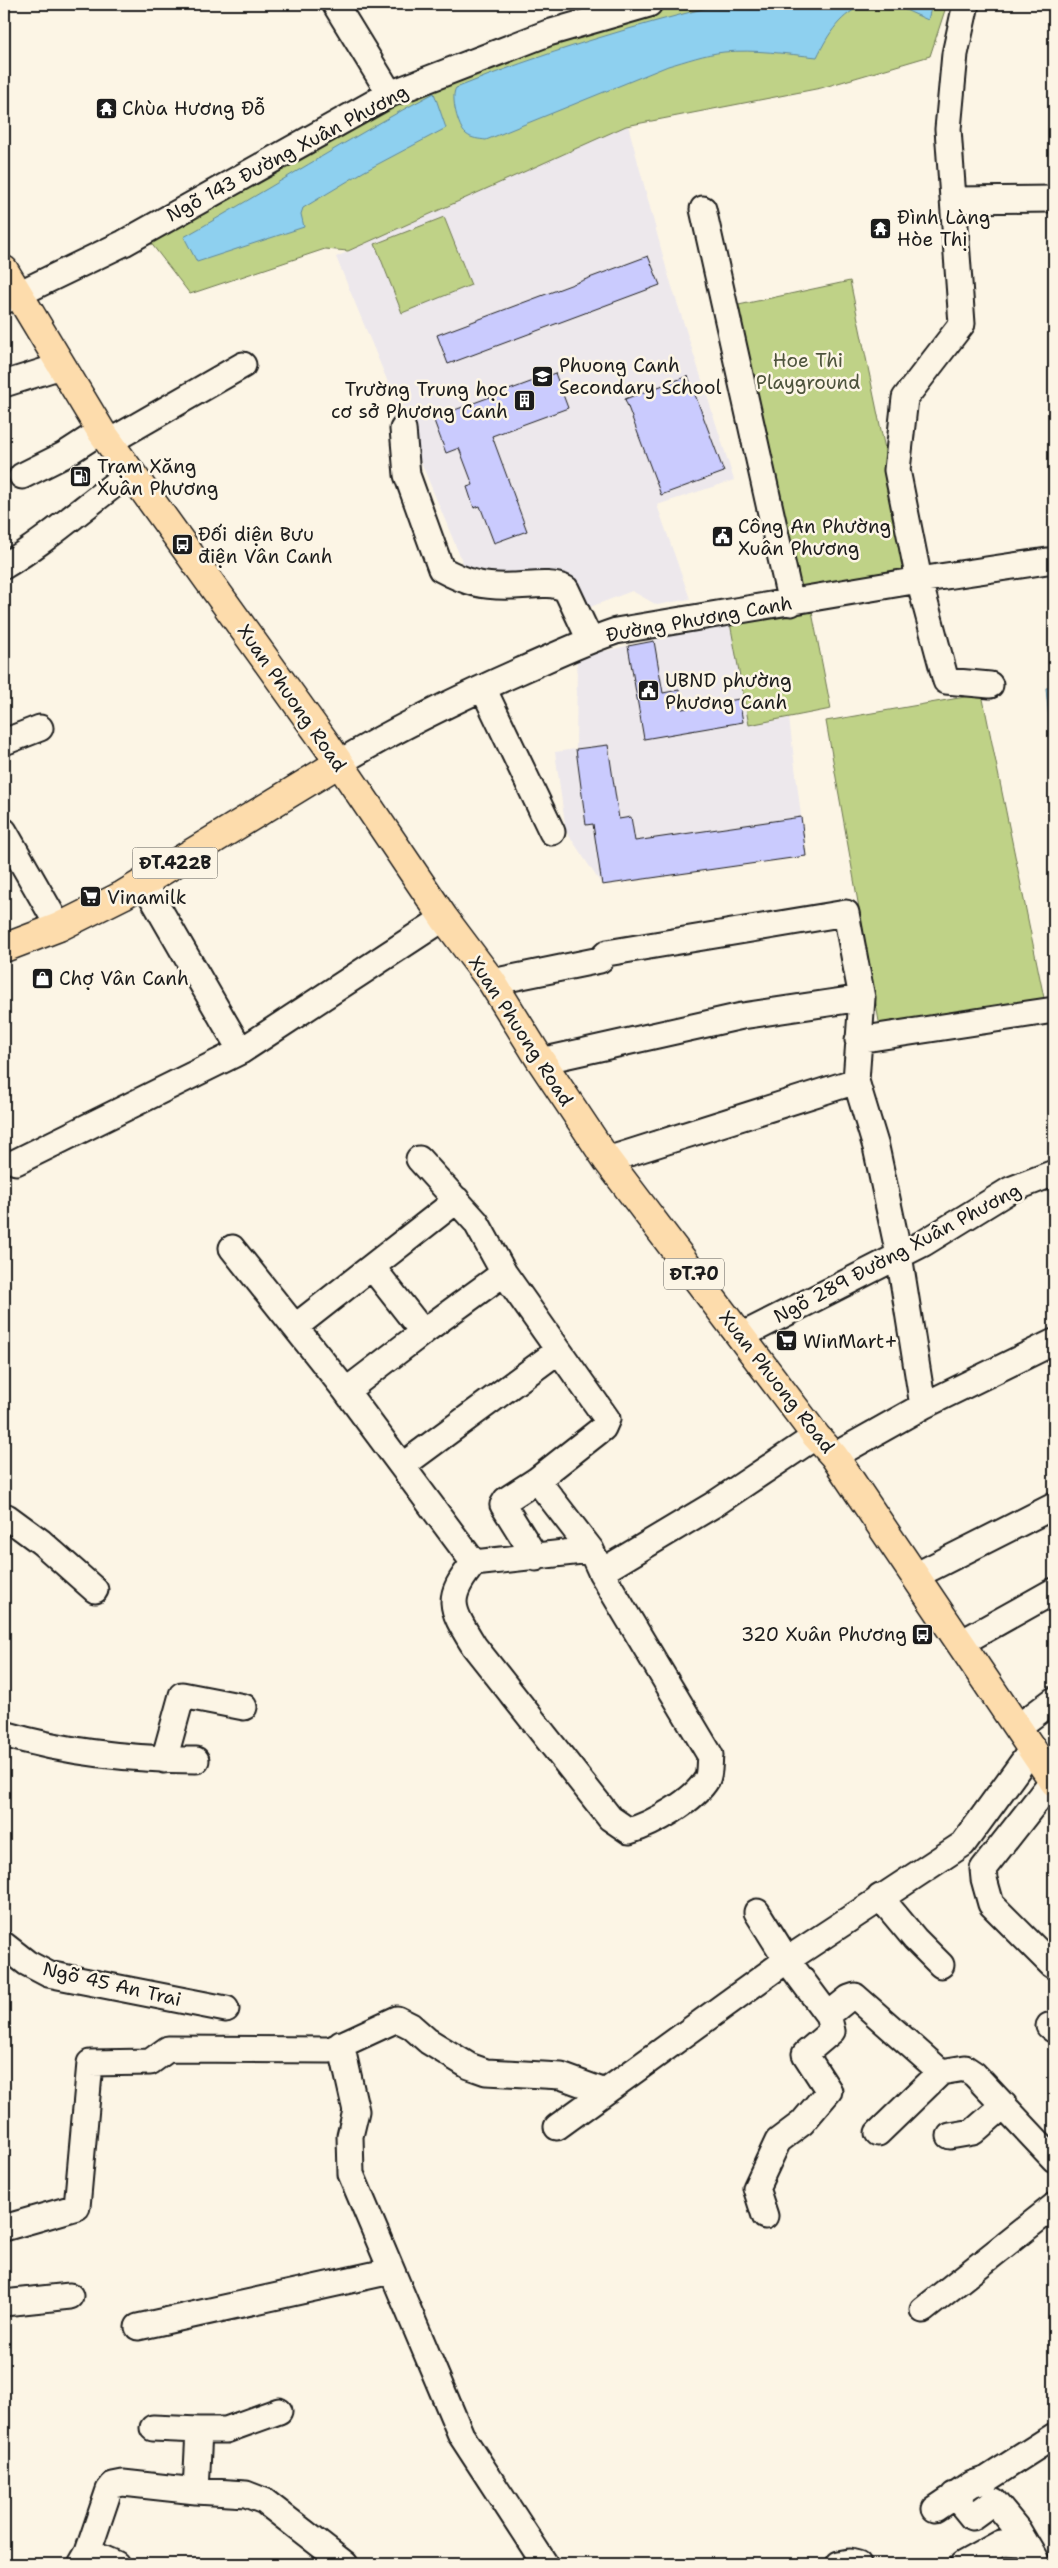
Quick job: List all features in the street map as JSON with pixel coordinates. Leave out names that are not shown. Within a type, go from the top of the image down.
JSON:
[{"type":"main road","name":"Xuan Phuong Road","points":[[4,270],[11,298],[61,366],[130,473],[339,763],[444,918],[492,982],[541,1062],[607,1160],[816,1436],[834,1456],[1026,1738],[1053,1781]]},
{"type":"main road","name":"ĐT.422B","points":[[4,948],[59,927],[144,883],[339,763]]},
{"type":"street","points":[[335,4],[390,94]]},
{"type":"street","name":"Ngõ 143 Đường Xuân Phương","points":[[11,298],[124,243],[390,94],[548,32],[649,4]]},
{"type":"street","points":[[966,4],[955,54],[948,129],[962,324],[905,398],[897,470],[918,580],[946,681],[990,685]]},
{"type":"street","points":[[954,200],[1054,199]]},
{"type":"street","points":[[703,209],[791,603]]},
{"type":"street","points":[[22,476],[105,436],[243,365]]},
{"type":"street","points":[[4,384],[61,366]]},
{"type":"street","points":[[403,429],[407,474],[441,569],[467,583],[510,586],[556,584],[566,589],[590,640]]},
{"type":"street","points":[[4,566],[28,551],[82,507],[130,473]]},
{"type":"street","name":"Đường Phương Canh","points":[[339,763],[483,688],[590,640],[616,631],[791,603],[918,580],[1054,560]]},
{"type":"street","points":[[483,688],[552,832]]},
{"type":"street","points":[[4,742],[40,728]]},
{"type":"street","points":[[4,831],[59,927]]},
{"type":"street","points":[[144,883],[241,1051]]},
{"type":"street","points":[[492,982],[600,960],[606,953],[846,913],[862,998],[856,1081],[876,1147],[899,1255],[923,1406]]},
{"type":"street","points":[[16,1162],[241,1051],[444,918]]},
{"type":"street","points":[[541,1062],[742,1016],[862,998]]},
{"type":"street","points":[[858,1040],[1054,1010]]},
{"type":"street","points":[[607,1160],[856,1081]]},
{"type":"street","points":[[419,1159],[476,1222],[504,1274],[603,1411],[607,1420],[603,1428],[537,1480],[506,1500],[503,1505],[536,1558]]},
{"type":"street","name":"Ngõ 289 Đường Xuân Phương","points":[[741,1336],[924,1243],[1010,1190],[1054,1173]]},
{"type":"street","points":[[295,1327],[456,1200]]},
{"type":"street","points":[[232,1248],[346,1391],[474,1563]]},
{"type":"street","points":[[372,1268],[423,1332]]},
{"type":"street","points":[[346,1391],[423,1332],[504,1274]]},
{"type":"street","points":[[834,1456],[923,1406],[1054,1342]]},
{"type":"street","points":[[402,1466],[558,1351]]},
{"type":"street","points":[[537,1480],[596,1561],[710,1755],[708,1777],[694,1794],[643,1827],[629,1831],[610,1818],[474,1646],[458,1619],[453,1594],[457,1583],[474,1563],[536,1558],[596,1561],[713,1504],[816,1436]]},
{"type":"street","points":[[915,1576],[1054,1506]]},
{"type":"street","points":[[4,1521],[7,1517],[41,1542],[95,1590]]},
{"type":"street","points":[[961,1643],[1054,1592]]},
{"type":"street","points":[[164,1760],[182,1695],[244,1707]]},
{"type":"street","points":[[557,2127],[787,1960],[963,1844],[1026,1738],[1054,1700]]},
{"type":"street","points":[[4,1734],[100,1755],[164,1760],[196,1760]]},
{"type":"street","points":[[1052,1965],[991,1904],[983,1869],[1053,1781]]},
{"type":"street","points":[[880,1897],[915,1939],[941,1965]]},
{"type":"street","points":[[757,1912],[787,1960],[828,2015],[832,2031],[805,2054],[829,2091],[802,2123],[778,2142],[765,2164],[756,2188],[765,2216]]},
{"type":"street","name":"Ngõ 45 An Trai","points":[[4,1945],[27,1963],[48,1974],[226,2009]]},
{"type":"street","points":[[828,2015],[849,1998],[855,1996],[942,2072]]},
{"type":"street","points":[[4,2228],[77,2207],[90,2063],[150,2062],[168,2050],[330,2050],[390,2020],[397,2019],[412,2026],[428,2041],[469,2066],[486,2072],[561,2076],[605,2092]]},
{"type":"street","points":[[350,2040],[356,2111],[350,2136],[351,2174],[461,2435],[545,2564]]},
{"type":"street","points":[[878,2133],[942,2072],[965,2068],[974,2074],[1054,2159]]},
{"type":"street","points":[[950,2136],[973,2132],[1004,2106]]},
{"type":"street","points":[[923,2310],[1054,2206]]},
{"type":"street","points":[[138,2327],[391,2271]]},
{"type":"street","points":[[4,2302],[70,2296]]},
{"type":"street","points":[[153,2428],[226,2430],[279,2411]]},
{"type":"street","points":[[196,2491],[199,2430]]},
{"type":"street","points":[[1032,2554],[1018,2530],[994,2501],[972,2517],[945,2502],[972,2484],[987,2479],[1054,2436]]},
{"type":"street","points":[[116,2564],[84,2558],[109,2490],[113,2484],[123,2483],[246,2494],[264,2501],[345,2564]]},
{"type":"street","points":[[963,2564],[1002,2543],[1032,2554]]},
{"type":"street","points":[[839,2564],[850,2562],[858,2564]]},
{"type":"shaded area","name":"Phuong Canh Secondary School","points":[[628,125],[667,271],[734,480],[657,505],[690,599],[657,605],[632,591],[577,612],[561,576],[467,573],[336,257]]},
{"type":"shaded area","points":[[730,623],[749,725],[789,718],[806,856],[602,885],[566,831],[555,752],[576,749],[577,657]]},
{"type":"green space","points":[[661,4],[947,4],[930,56],[821,88],[626,126],[348,251],[325,249],[190,294],[147,238],[390,99],[549,34]]},
{"type":"green space","points":[[444,217],[471,285],[402,313],[375,244]]},
{"type":"green space","name":"Hoe Thi Playground","points":[[850,281],[911,574],[794,598],[734,306]]},
{"type":"green space","points":[[811,607],[831,709],[749,725],[730,623]]},
{"type":"green space","points":[[982,694],[1045,1003],[880,1027],[826,721]]},
{"type":"water","points":[[723,4],[866,4],[849,13],[836,25],[817,57],[747,51],[710,54],[668,66],[486,140],[468,136],[460,125],[454,104],[456,88],[521,63],[588,41]]},
{"type":"water","points":[[892,4],[932,4],[928,20]]},
{"type":"water","points":[[434,93],[446,128],[363,172],[303,208],[301,214],[304,227],[197,262],[184,237]]},
{"type":"water","points":[[1054,687],[1054,772],[1046,688]]},
{"type":"building","points":[[648,256],[660,285],[448,364],[437,335]]},
{"type":"building","points":[[555,373],[568,408],[492,436],[527,531],[494,543],[480,506],[474,508],[467,487],[473,485],[459,448],[446,453],[433,418]]},
{"type":"building","points":[[688,376],[724,472],[661,495],[625,399]]},
{"type":"building","name":"UBND phường Phương Canh","points":[[654,641],[663,693],[679,690],[682,709],[739,699],[743,722],[644,739],[628,646]]},
{"type":"building","points":[[608,745],[619,819],[631,817],[635,841],[801,817],[806,856],[602,885],[593,824],[586,825],[576,749]]},
{"type":"place","name":"Chùa Hương Đỗ","points":[[106,108]]},
{"type":"place","name":"Đình Làng Hòe Thị","points":[[881,228]]},
{"type":"place","name":"Phuong Canh Secondary School","points":[[543,376]]},
{"type":"place","name":"Trường Trung học cơ sở Phương Canh","points":[[524,400]]},
{"type":"place","name":"Trạm Xăng Xuân Phương","points":[[81,477]]},
{"type":"place","name":"Công An Phường Xuân Phương","points":[[722,537]]},
{"type":"place","name":"Đối diện Bưu điện Vân Canh","points":[[182,545]]},
{"type":"place","name":"UBND phường Phương Canh","points":[[649,691]]},
{"type":"place","name":"Vinamilk","points":[[91,897]]},
{"type":"place","name":"Chợ Vân Canh","points":[[43,978]]},
{"type":"place","name":"WinMart+","points":[[787,1341]]},
{"type":"place","name":"320 Xuân Phương","points":[[923,1634]]}]
